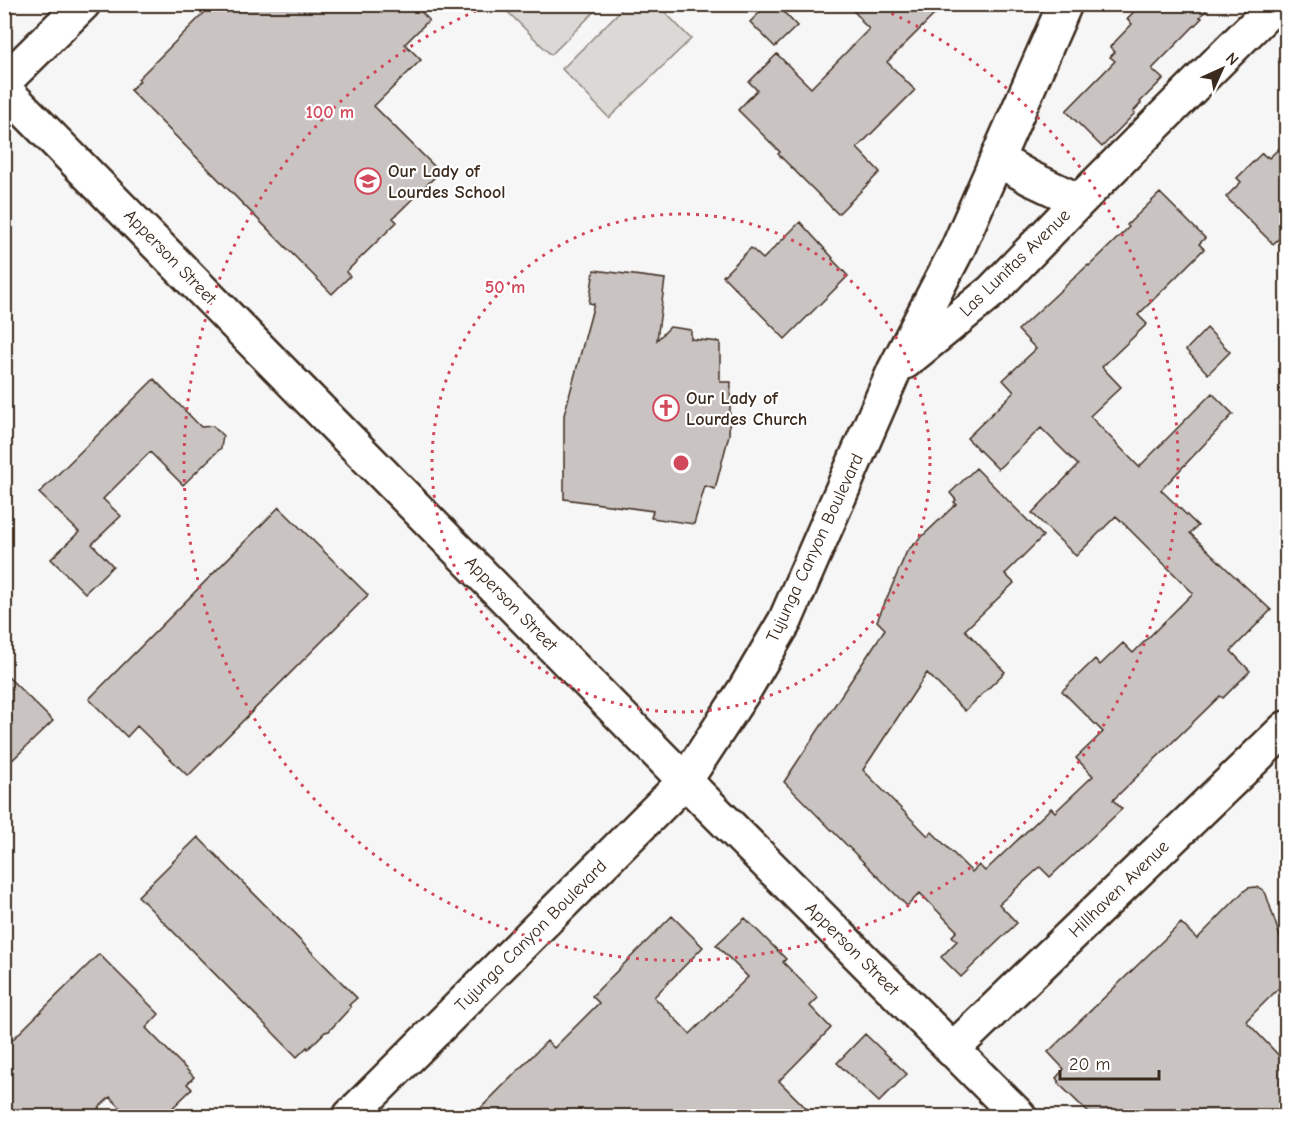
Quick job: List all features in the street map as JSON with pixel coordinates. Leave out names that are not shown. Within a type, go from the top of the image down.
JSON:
[{"type":"street","points":[[4,82],[83,4]]},
{"type":"street","name":"Tujunga Canyon Boulevard","points":[[350,1116],[685,781],[746,689],[785,621],[894,371],[958,248],[1065,4]]},
{"type":"street","name":"Las Lunitas Avenue","points":[[894,371],[992,291],[1276,4]]},
{"type":"street","name":"Apperson Street","points":[[4,89],[685,781],[1019,1116]]},
{"type":"street","name":"Las Lunitas Avenue","points":[[997,159],[1030,178],[1079,201]]},
{"type":"street","name":"Hillhaven Avenue","points":[[952,1050],[1287,728]]},
{"type":"shaded area","points":[[627,4],[658,5],[691,39],[609,118],[562,69]]},
{"type":"shaded area","points":[[501,5],[601,5],[551,55]]},
{"type":"building","points":[[213,4],[414,4],[429,20],[405,44],[421,60],[374,106],[440,172],[393,218],[397,222],[346,272],[350,276],[332,294],[130,90],[140,81],[138,79]]},
{"type":"building","points":[[768,4],[776,4],[797,26],[775,47],[750,22]]},
{"type":"building","points":[[847,4],[945,4],[887,62],[915,90],[857,148],[880,172],[838,214],[738,110],[757,90],[749,82],[777,54],[811,88],[869,29]]},
{"type":"building","points":[[1141,4],[1212,4],[1200,17],[1202,18],[1152,69],[1163,79],[1140,102],[1133,112],[1135,113],[1102,147],[1066,111],[1115,61],[1110,57],[1115,52],[1110,47],[1132,24],[1127,19]]},
{"type":"building","points":[[1287,141],[1287,231],[1273,244],[1226,197],[1241,182],[1237,178],[1262,153],[1269,158]]},
{"type":"building","points":[[1160,193],[1205,238],[1199,244],[1204,249],[1138,315],[1147,324],[1102,367],[1121,387],[1090,416],[1139,467],[1212,393],[1233,414],[1161,490],[1198,526],[1190,533],[1271,610],[1231,651],[1250,671],[1223,698],[1220,696],[1113,800],[1122,809],[1050,877],[1040,867],[999,904],[1017,923],[961,977],[941,957],[957,941],[952,936],[957,931],[920,893],[907,906],[784,782],[885,629],[877,621],[907,551],[956,504],[954,502],[956,500],[950,493],[976,468],[1043,536],[1005,574],[1014,583],[965,630],[1005,672],[965,711],[927,673],[863,770],[928,836],[932,832],[972,872],[979,865],[985,871],[1051,808],[1055,812],[1093,776],[1076,758],[1103,732],[1062,691],[1095,659],[1100,665],[1123,643],[1133,653],[1193,593],[1116,516],[1076,556],[1032,513],[1078,465],[1041,428],[998,469],[967,438],[1014,392],[1003,380],[1036,349],[1018,330],[1089,266]]},
{"type":"building","points":[[800,222],[848,276],[785,339],[723,276],[751,248],[763,259]]},
{"type":"building","points":[[594,270],[665,279],[657,340],[670,327],[691,330],[691,339],[720,342],[720,382],[731,382],[729,435],[715,489],[705,486],[694,524],[651,518],[653,511],[564,499],[564,415],[594,304],[589,303]]},
{"type":"building","points":[[1207,328],[1230,352],[1208,374],[1186,350]]},
{"type":"building","points":[[154,379],[201,427],[213,426],[223,436],[221,448],[183,485],[150,452],[103,499],[121,516],[92,544],[113,566],[85,593],[51,559],[79,532],[39,493]]},
{"type":"building","points":[[279,507],[368,595],[188,776],[137,726],[127,737],[89,699]]},
{"type":"building","points":[[4,673],[53,721],[4,768]]},
{"type":"building","points":[[198,837],[357,998],[329,1031],[297,1057],[138,896]]},
{"type":"building","points":[[1255,887],[1262,889],[1266,894],[1287,958],[1287,980],[1246,1021],[1287,1064],[1287,1116],[1092,1116],[1058,1083],[1056,1078],[1064,1069],[1048,1052],[1181,923],[1197,939],[1243,892]]},
{"type":"building","points":[[672,916],[703,947],[654,997],[690,1034],[748,977],[716,945],[745,918],[786,959],[783,962],[818,998],[810,1006],[831,1028],[779,1081],[814,1116],[473,1116],[547,1041],[554,1048],[599,1003],[592,996]]},
{"type":"building","points":[[99,954],[159,1014],[146,1028],[194,1077],[187,1084],[192,1089],[164,1116],[129,1116],[110,1097],[90,1116],[4,1116],[4,1048]]},
{"type":"building","points":[[865,1034],[907,1074],[879,1102],[837,1063]]},
{"type":"place","name":"Our Lady of Lourdes School","points":[[368,181]]},
{"type":"place","name":"Our Lady of Lourdes Church","points":[[666,408]]}]
